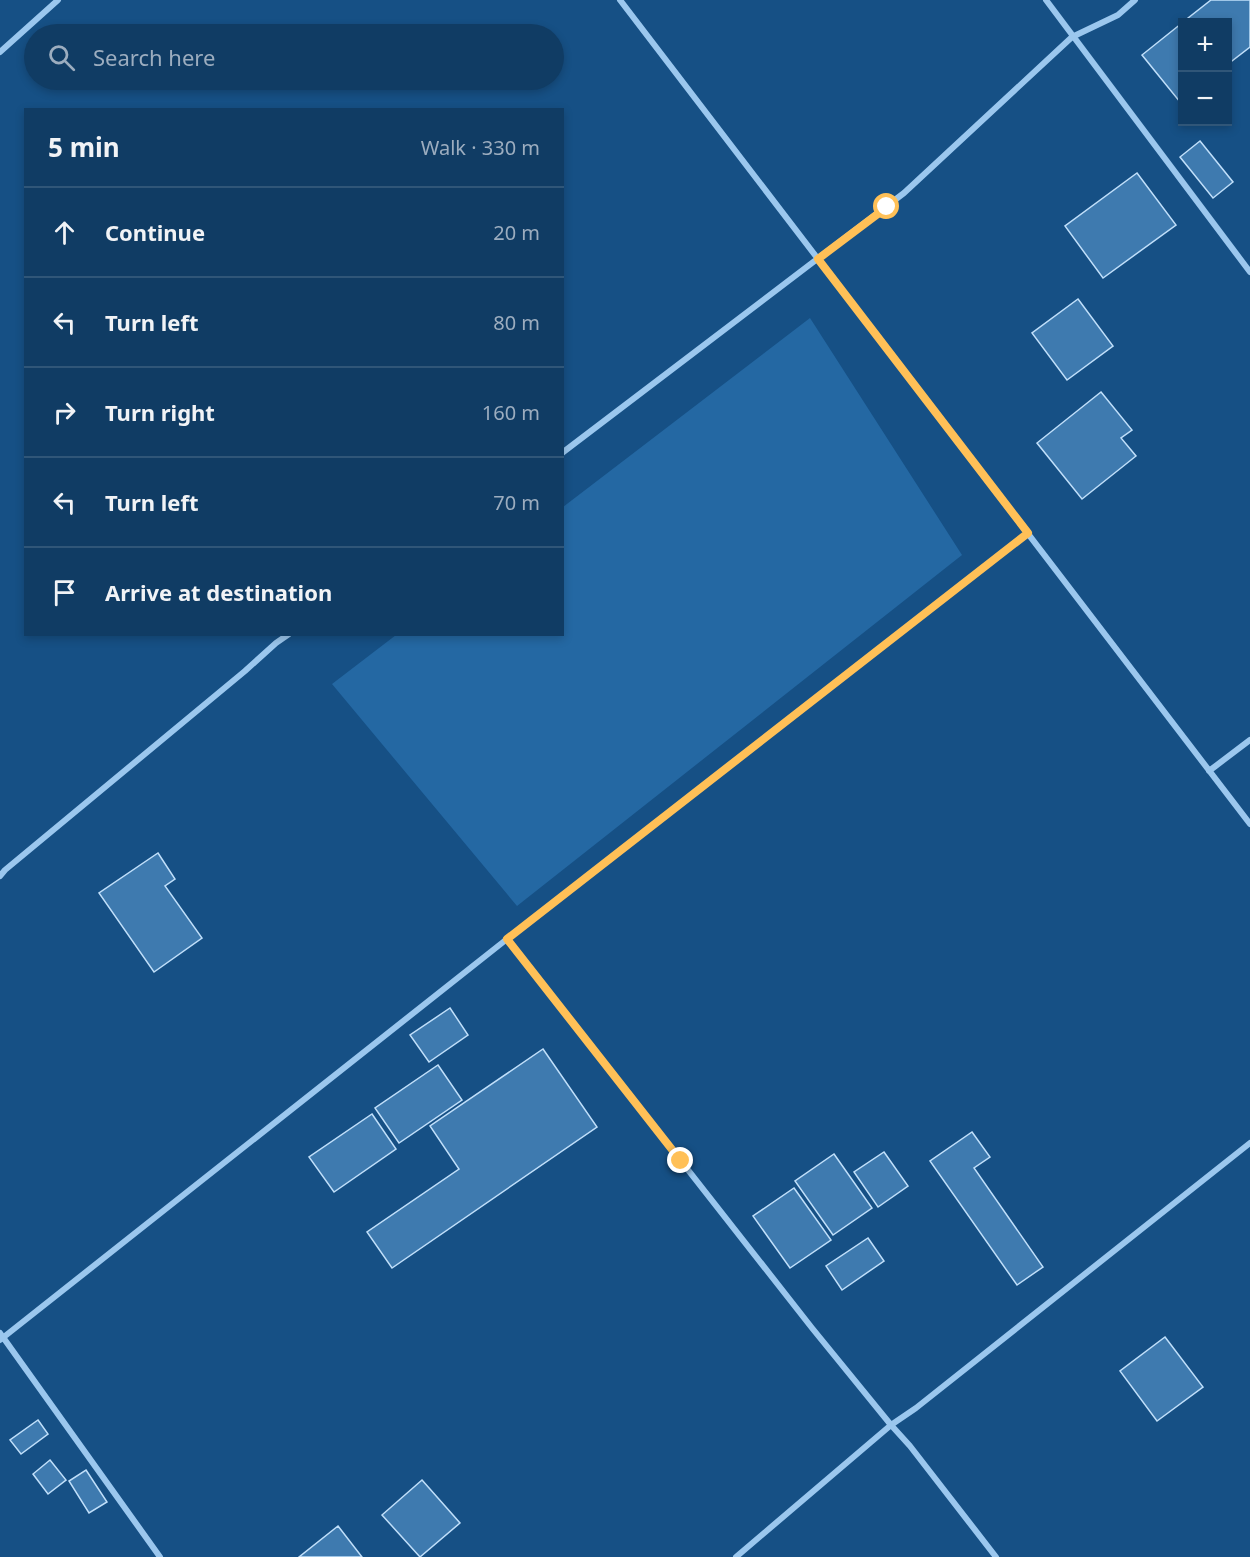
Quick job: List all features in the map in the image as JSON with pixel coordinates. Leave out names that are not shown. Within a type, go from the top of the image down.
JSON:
[{"type":"street","points":[[31,24],[58,0]]},
{"type":"street","points":[[620,0],[1250,824]]},
{"type":"street","points":[[1046,0],[1250,272]]},
{"type":"street","points":[[564,451],[904,193],[1072,37],[1118,15],[1135,0]]},
{"type":"street","points":[[0,52],[24,30]]},
{"type":"street","points":[[160,1557],[1,1337],[1028,533]]},
{"type":"street","points":[[0,864],[2,873],[286,636]]},
{"type":"street","points":[[1209,771],[1250,740]]},
{"type":"street","points":[[507,939],[812,1328],[910,1446],[996,1557]]},
{"type":"street","points":[[736,1557],[891,1425],[916,1408],[1250,1143]]},
{"type":"shaded area","points":[[810,318],[962,555],[517,906],[332,684],[395,636],[564,636],[564,506]]},
{"type":"building","points":[[1211,0],[1250,0],[1250,47],[1232,61],[1232,18],[1188,18]]},
{"type":"building","points":[[1178,26],[1178,100],[1142,55]]},
{"type":"building","points":[[1200,141],[1233,182],[1213,198],[1180,157]]},
{"type":"building","points":[[1137,173],[1176,225],[1103,278],[1065,226]]},
{"type":"building","points":[[1078,299],[1113,346],[1067,380],[1032,333]]},
{"type":"building","points":[[1101,392],[1132,430],[1121,438],[1136,456],[1082,499],[1037,443]]},
{"type":"building","points":[[158,853],[175,879],[165,886],[202,938],[154,972],[99,893]]},
{"type":"building","points":[[450,1008],[468,1035],[429,1062],[410,1035]]},
{"type":"building","points":[[543,1049],[597,1127],[392,1268],[367,1232],[459,1169],[430,1126]]},
{"type":"building","points":[[438,1065],[462,1100],[399,1143],[375,1108]]},
{"type":"building","points":[[372,1114],[396,1149],[334,1192],[309,1157]]},
{"type":"building","points":[[972,1132],[990,1157],[974,1168],[1043,1267],[1017,1285],[930,1161]]},
{"type":"building","points":[[884,1152],[908,1186],[878,1207],[854,1172]]},
{"type":"building","points":[[834,1154],[872,1208],[833,1235],[795,1181]]},
{"type":"building","points":[[794,1188],[831,1240],[790,1268],[753,1216]]},
{"type":"building","points":[[868,1238],[884,1261],[842,1290],[826,1266]]},
{"type":"building","points":[[1165,1337],[1203,1387],[1157,1421],[1120,1371]]},
{"type":"building","points":[[38,1420],[48,1434],[21,1454],[10,1440]]},
{"type":"building","points":[[50,1460],[66,1480],[48,1494],[33,1474]]},
{"type":"building","points":[[86,1470],[107,1502],[89,1513],[69,1481]]},
{"type":"building","points":[[422,1480],[460,1523],[420,1557],[382,1515]]},
{"type":"building","points":[[338,1526],[362,1557],[299,1557]]},
{"type":"route","points":[[681,1161],[507,939],[1028,533],[818,259],[887,207]]}]
